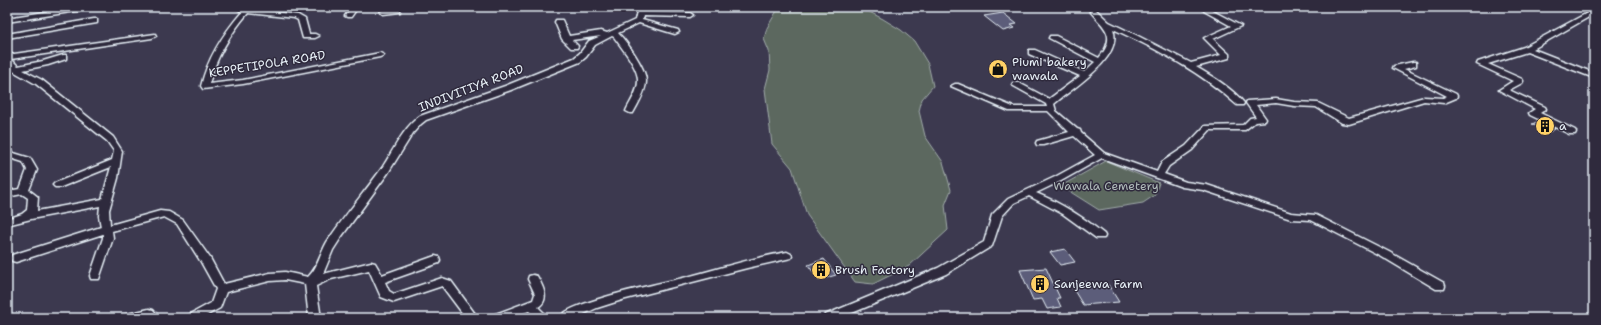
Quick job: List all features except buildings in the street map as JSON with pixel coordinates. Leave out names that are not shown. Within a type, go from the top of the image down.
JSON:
[{"type":"street","points":[[238,7],[246,11],[296,16],[301,19],[306,36],[315,36]]},
{"type":"street","points":[[349,16],[355,7],[359,7]]},
{"type":"street","points":[[962,7],[967,7]]},
{"type":"street","points":[[1090,7],[1107,24],[1128,33],[1190,66],[1224,87],[1240,103]]},
{"type":"street","points":[[1190,66],[1226,56],[1208,38],[1237,26],[1206,10],[1206,8],[1220,7]]},
{"type":"street","points":[[7,20],[83,8]]},
{"type":"street","name":"KEPPETIPOLA ROAD","points":[[246,11],[236,22],[218,51],[208,71],[205,86],[213,87],[380,56]]},
{"type":"street","points":[[383,12],[398,11]]},
{"type":"street","points":[[1572,132],[1533,113],[1542,109],[1503,90],[1519,81],[1481,64],[1527,49],[1593,11]]},
{"type":"street","points":[[640,14],[690,15]]},
{"type":"street","points":[[640,14],[675,32]]},
{"type":"street","name":"INDIVITIYA ROAD","points":[[310,282],[321,269],[330,246],[392,160],[414,124],[423,118],[508,88],[566,65],[583,55],[592,43],[609,35],[640,14]]},
{"type":"street","points":[[7,36],[94,21]]},
{"type":"street","points":[[559,22],[566,39],[574,46]]},
{"type":"street","points":[[1107,24],[1111,34],[1111,42],[1108,51],[1100,61],[1078,82],[1058,95],[1051,106],[1052,112],[1077,132],[1100,155],[1110,157],[1185,185],[1204,187],[1291,216],[1313,217],[1385,254],[1440,286]]},
{"type":"street","points":[[566,39],[600,33],[616,35],[638,69],[642,81],[630,111]]},
{"type":"street","points":[[7,58],[152,36]]},
{"type":"street","points":[[1053,38],[1100,61]]},
{"type":"street","points":[[1527,49],[1594,76]]},
{"type":"street","points":[[1032,52],[1085,75]]},
{"type":"street","points":[[16,69],[45,63],[63,57]]},
{"type":"street","points":[[7,58],[16,69],[39,82],[110,139],[118,151],[113,178],[106,201],[104,223],[107,229],[108,238],[95,276]]},
{"type":"street","points":[[1158,176],[1166,164],[1189,148],[1208,128],[1245,127],[1253,120],[1262,119],[1250,103],[1276,101],[1294,104],[1318,105],[1344,121],[1349,121],[1424,99],[1444,101],[1454,96],[1397,68],[1414,64]]},
{"type":"street","points":[[1016,85],[1051,106]]},
{"type":"street","points":[[955,86],[1012,109],[1051,106]]},
{"type":"street","points":[[1040,143],[1077,132]]},
{"type":"street","points":[[7,154],[27,160],[32,170],[24,191]]},
{"type":"street","points":[[829,318],[942,271],[988,244],[997,215],[1011,201],[1058,179],[1100,155]]},
{"type":"street","points":[[58,185],[116,161]]},
{"type":"street","points":[[7,194],[24,191],[33,197],[32,211],[26,216]]},
{"type":"street","points":[[1029,192],[1057,206],[1083,222],[1100,236]]},
{"type":"street","points":[[7,222],[26,216],[84,207],[106,201]]},
{"type":"street","points":[[16,258],[107,229],[160,214],[166,214],[180,222],[206,261],[221,289],[216,305],[193,318]]},
{"type":"street","points":[[565,318],[596,303],[642,290],[682,282],[768,258],[787,256]]},
{"type":"street","points":[[379,280],[435,260]]},
{"type":"street","points":[[221,289],[270,277],[285,276],[310,282],[333,274],[370,266],[376,272],[384,295],[388,298],[394,298],[442,282],[447,284],[472,318]]},
{"type":"street","points":[[497,318],[538,302],[540,294],[533,279]]},
{"type":"street","points":[[310,282],[315,318]]},
{"type":"street","points":[[531,306],[543,318]]},
{"type":"street","points":[[126,318],[149,312],[154,318]]},
{"type":"green space","points":[[779,7],[860,7],[901,30],[914,41],[928,64],[933,86],[922,99],[919,111],[925,136],[943,162],[951,190],[945,205],[948,230],[909,266],[873,284],[855,282],[807,215],[792,168],[772,144],[765,89],[770,70],[769,51],[764,39],[767,28]]},
{"type":"green space","name":"Wawala Cemetery","points":[[1106,161],[1159,183],[1155,195],[1143,203],[1099,210],[1061,186]]},
{"type":"place","name":"Piumi bakery wawala","points":[[998,69]]},
{"type":"place","name":"a","points":[[1545,126]]},
{"type":"place","name":"Brush Factory","points":[[821,270]]},
{"type":"place","name":"Sanjeewa Farm","points":[[1040,284]]}]
